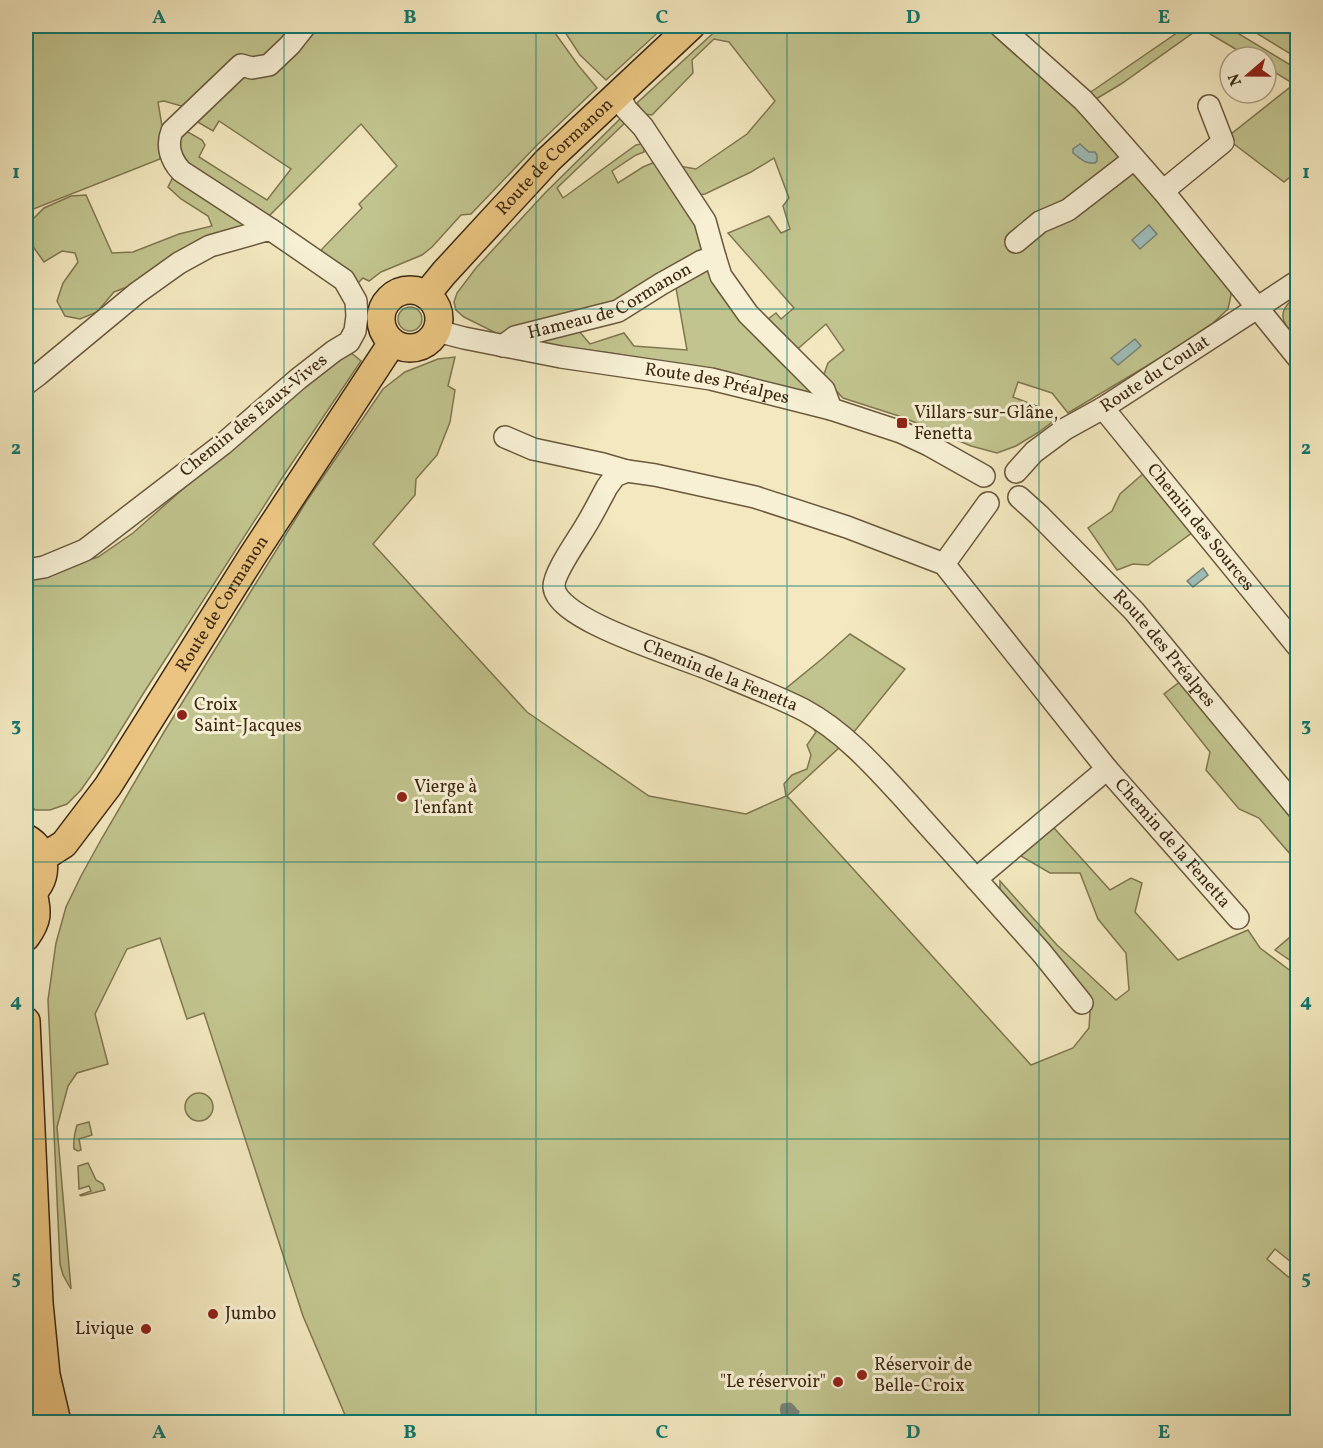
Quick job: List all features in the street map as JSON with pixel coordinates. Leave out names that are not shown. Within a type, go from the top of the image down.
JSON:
[{"type":"main road","name":"Route de Cormanon","points":[[426,295],[548,160],[691,26]]},
{"type":"main road","points":[[410,290],[426,295],[438,314],[437,331],[420,347],[401,347],[392,343],[384,334],[381,324],[386,302],[400,292],[410,290]]},
{"type":"main road","name":"Route de Cormanon","points":[[34,848],[64,844],[108,786],[253,555],[392,343]]},
{"type":"main road","points":[[26,937],[33,926],[37,909],[29,895],[40,884],[44,868],[34,848]]},
{"type":"main road","points":[[26,1021],[39,1303],[46,1375],[57,1422]]},
{"type":"main road","points":[[26,1388],[34,1422]]},
{"type":"street","name":"Chemin des Eaux-Vives","points":[[26,570],[44,567],[85,550],[223,444],[298,379],[349,342],[355,331],[356,301],[344,280],[181,171],[170,152],[169,139],[172,131],[241,65],[252,68],[269,65],[290,45],[305,26]]},
{"type":"street","points":[[1000,26],[1083,100],[1163,191],[1298,358]]},
{"type":"street","name":"Hameau de Cormanon","points":[[619,94],[626,109],[643,127],[705,221],[721,276],[748,314],[824,390],[831,409]]},
{"type":"street","points":[[1163,191],[1223,142],[1209,106]]},
{"type":"street","points":[[1016,242],[1040,222],[1068,210],[1134,159]]},
{"type":"street","points":[[26,384],[136,293],[179,263],[210,246],[270,229]]},
{"type":"street","name":"Hameau de Cormanon","points":[[503,346],[515,337],[618,311],[661,284],[715,256]]},
{"type":"street","name":"Route du Coulat","points":[[1016,472],[1034,452],[1065,429],[1103,408],[1298,281]]},
{"type":"street","name":"Route des Préalpes","points":[[437,331],[561,357],[711,379],[831,409],[901,432],[984,476]]},
{"type":"street","name":"Chemin des Sources","points":[[1103,408],[1298,647]]},
{"type":"street","points":[[505,437],[533,449],[763,499],[847,527],[944,564],[988,503]]},
{"type":"street","points":[[1001,466],[1016,472],[1022,486],[1016,501],[1007,506],[997,507],[988,503],[981,493],[981,487],[984,476],[989,470],[1001,466]]},
{"type":"street","name":"Chemin de la Fenetta","points":[[627,471],[615,477],[607,487],[557,575],[554,587],[559,599],[591,622],[612,632],[708,668],[804,711],[825,724],[882,774],[1041,952],[1082,1003]]},
{"type":"street","name":"Route des Préalpes","points":[[1019,497],[1039,514],[1134,611],[1298,809]]},
{"type":"street","name":"Chemin de la Fenetta","points":[[944,564],[1107,769],[1238,918]]},
{"type":"street","name":"Chemin de la Fenetta","points":[[976,879],[1107,769]]},
{"type":"green space","points":[[26,26],[550,26],[597,88],[537,145],[471,214],[461,215],[432,247],[422,255],[381,272],[369,281],[363,278],[358,283],[321,254],[322,249],[362,208],[359,204],[397,166],[361,124],[267,218],[189,167],[178,155],[181,135],[188,132],[202,140],[205,145],[199,157],[267,200],[291,169],[219,121],[213,131],[196,121],[192,109],[164,101],[158,102],[163,132],[160,159],[26,212]]},
{"type":"green space","points":[[561,26],[665,26],[606,80],[580,55]]},
{"type":"green space","points":[[721,26],[996,26],[1083,107],[1230,286],[1228,309],[1213,323],[1165,355],[1068,413],[1052,393],[1018,382],[1013,397],[1044,409],[1050,414],[1052,420],[1039,432],[1016,446],[997,453],[971,446],[902,417],[843,398],[823,377],[828,363],[844,350],[826,324],[792,354],[763,323],[776,313],[781,319],[794,308],[728,233],[769,216],[781,233],[790,229],[783,206],[789,198],[774,158],[751,172],[705,194],[698,195],[679,166],[696,169],[747,134],[775,101],[729,42],[714,39],[692,60],[693,73],[652,115],[644,114],[637,103]]},
{"type":"green space","points":[[1187,26],[1226,26],[1257,45],[1229,45],[1200,28],[1121,84],[1091,102],[1085,96]]},
{"type":"green space","points":[[1245,26],[1297,26],[1297,58]]},
{"type":"green space","points":[[1278,57],[1297,69],[1297,171],[1284,182],[1226,138],[1268,105],[1278,105],[1278,97],[1294,84],[1278,74]]},
{"type":"green space","points":[[621,118],[627,121],[557,188],[563,198],[636,145],[641,144],[644,152],[612,171],[618,183],[655,162],[695,216],[706,250],[619,306],[580,319],[498,334],[464,317],[456,310],[454,302],[457,293],[476,268],[545,193]]},
{"type":"green space","points":[[181,178],[225,208],[245,225],[151,278],[114,292],[97,312],[80,319],[65,316],[57,301],[63,283],[78,262],[75,253],[62,251],[44,262],[26,239],[26,226],[44,208],[71,196],[86,195],[112,253],[133,252],[179,234],[212,226],[208,216],[181,199],[168,187],[172,179]]},
{"type":"green space","points":[[710,269],[815,391],[806,393],[700,368],[529,342],[579,331],[590,344],[624,333],[634,346],[687,350],[676,288]]},
{"type":"green space","points":[[1297,296],[1297,305],[1292,309],[1297,316],[1297,341],[1285,323],[1283,313],[1285,307]]},
{"type":"green space","points":[[410,307],[415,308],[421,314],[421,324],[415,330],[410,331],[405,330],[399,324],[398,319],[399,314],[405,308]]},
{"type":"green space","points":[[350,352],[361,361],[284,475],[104,757],[81,790],[67,804],[50,810],[35,810],[26,801],[26,579],[98,557],[133,533],[312,375]]},
{"type":"green space","points":[[455,357],[448,386],[455,390],[450,422],[437,455],[416,479],[415,495],[373,544],[527,712],[649,796],[746,814],[786,796],[784,784],[792,775],[807,769],[811,755],[807,745],[816,732],[807,722],[841,746],[787,796],[1031,1065],[1073,1048],[1089,1028],[1090,1012],[1077,982],[1000,897],[1000,881],[1057,945],[1116,1000],[1129,990],[1126,953],[1098,919],[1080,873],[1050,873],[1014,852],[1054,828],[1110,890],[1131,878],[1142,883],[1135,912],[1178,960],[1248,930],[1260,948],[1297,978],[1297,1267],[1275,1249],[1267,1259],[1293,1281],[1297,1295],[1297,1422],[348,1422],[303,1316],[204,1013],[187,1019],[160,938],[127,949],[95,1014],[108,1064],[77,1073],[68,1086],[57,1127],[71,1289],[60,1264],[48,1000],[56,943],[66,907],[102,838],[164,732],[306,502],[383,389],[405,372],[438,359]]},
{"type":"green space","points":[[1145,472],[1193,532],[1148,565],[1133,564],[1117,570],[1088,528],[1112,511],[1120,494]]},
{"type":"green space","points":[[850,634],[905,669],[853,733],[784,690]]},
{"type":"green space","points":[[1181,681],[1297,822],[1297,862],[1259,818],[1239,809],[1206,770],[1210,752],[1164,694]]},
{"type":"green space","points":[[1297,931],[1297,965],[1275,950]]},
{"type":"green space","points":[[199,1093],[209,1097],[213,1107],[209,1117],[199,1121],[189,1117],[185,1107],[189,1097]]},
{"type":"green space","points":[[89,1122],[92,1135],[79,1139],[81,1150],[78,1151],[74,1149],[77,1125]]},
{"type":"green space","points":[[88,1163],[96,1180],[103,1184],[105,1190],[81,1196],[91,1191],[89,1186],[79,1189],[78,1166]]},
{"type":"water","points":[[1080,144],[1089,152],[1095,152],[1097,161],[1095,163],[1086,162],[1073,153],[1073,149]]},
{"type":"water","points":[[1149,225],[1157,234],[1140,249],[1132,240]]},
{"type":"water","points":[[1135,339],[1141,346],[1118,365],[1111,358]]},
{"type":"water","points":[[1203,568],[1208,575],[1193,587],[1187,581]]},
{"type":"waterway","points":[[789,1410],[787,1408],[787,1413],[792,1410],[788,1406],[785,1407],[785,1413],[789,1415],[794,1409],[790,1405],[783,1406],[783,1413],[788,1418],[797,1412]]},
{"type":"place","name":"Villars-sur-Glâne, Fenetta","points":[[902,423]]},
{"type":"place","name":"Croix Saint-Jacques","points":[[182,715]]},
{"type":"place","name":"Vierge à l'enfant","points":[[402,797]]},
{"type":"place","name":"Jumbo","points":[[213,1314]]},
{"type":"place","name":"Livique","points":[[146,1329]]},
{"type":"place","name":"Réservoir de Belle-Croix","points":[[862,1375]]},
{"type":"place","name":"\"Le réservoir\"","points":[[838,1382]]}]
